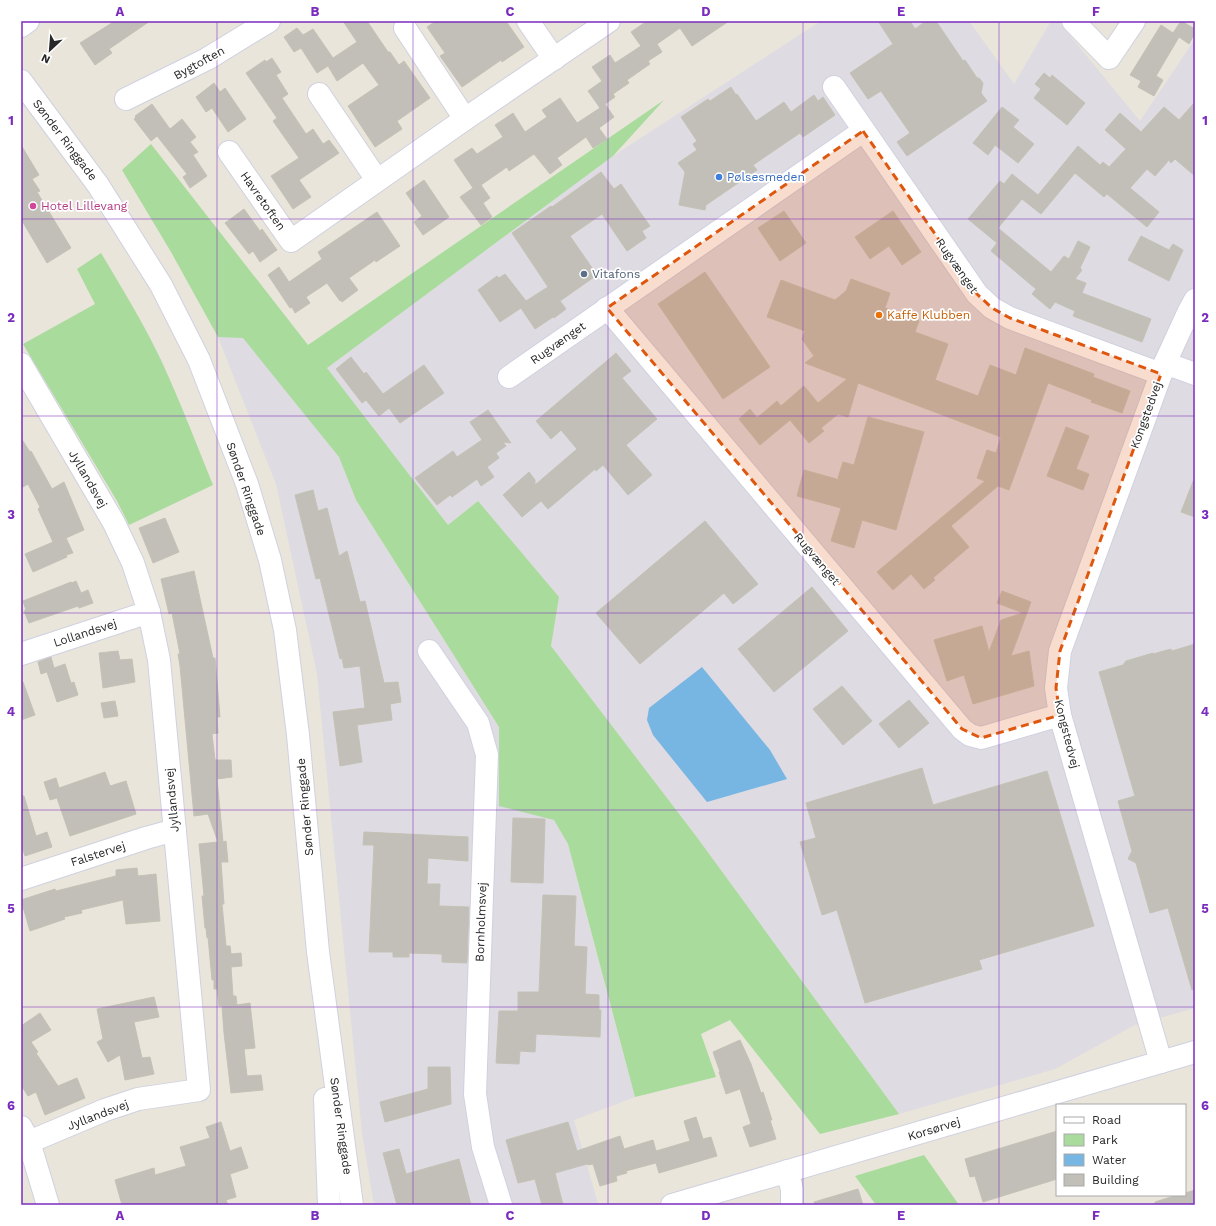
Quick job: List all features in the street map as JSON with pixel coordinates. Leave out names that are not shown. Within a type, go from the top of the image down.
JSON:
[{"type":"street","points":[[21,26],[28,21]]},
{"type":"street","name":"Bygtoften","points":[[126,99],[207,59],[269,21]]},
{"type":"street","points":[[528,21],[554,59]]},
{"type":"street","name":"Havretoften","points":[[229,152],[291,241],[465,119],[609,21]]},
{"type":"street","points":[[1074,21],[1109,58],[1134,21]]},
{"type":"street","points":[[405,28],[465,119]]},
{"type":"street","name":"Sønder Ringgade","points":[[22,83],[98,185],[161,285],[198,360],[247,484],[270,560],[285,630],[298,735],[318,952],[352,1205]]},
{"type":"street","name":"Rugvænget","points":[[834,87],[977,294],[992,308],[1010,318],[1163,368],[1195,374]]},
{"type":"street","points":[[319,94],[377,180]]},
{"type":"street","name":"Rugvænget","points":[[509,377],[863,131]]},
{"type":"street","name":"Kongstedvej","points":[[1161,1062],[1060,715],[1056,688],[1060,651],[1163,368],[1195,300]]},
{"type":"street","name":"Rugvænget","points":[[607,308],[962,729],[970,735],[981,738],[1060,715]]},
{"type":"street","name":"Jyllandsvej","points":[[21,364],[114,523],[133,563],[149,612],[159,660],[199,1090],[138,1099],[25,1135]]},
{"type":"street","name":"Lollandsvej","points":[[21,654],[149,612]]},
{"type":"street","name":"Bornholmsvej","points":[[429,652],[478,723],[487,755],[476,1094],[483,1147],[501,1205]]},
{"type":"street","name":"Falstervej","points":[[21,879],[175,830]]},
{"type":"street","name":"Sønder Ringgade","points":[[318,952],[329,1205]]},
{"type":"street","points":[[321,1033],[334,1118],[340,1205]]},
{"type":"street","name":"Korsørvej","points":[[672,1205],[1195,1052]]},
{"type":"street","points":[[25,1135],[48,1205]]},
{"type":"street","points":[[787,1171],[792,1189],[792,1205]]},
{"type":"highlighted area","points":[[863,131],[977,294],[992,308],[1010,318],[1161,374],[1060,651],[1056,688],[1060,715],[981,738],[962,729],[607,308]]},
{"type":"shaded area","points":[[821,21],[969,21],[1014,84],[1051,21],[1058,21],[1140,121],[1195,39],[1195,1008],[1135,1025],[1055,1069],[899,1114],[696,836],[551,646],[559,597],[478,501],[448,525],[327,368],[613,156]]},
{"type":"shaded area","points":[[218,337],[243,337],[339,457],[356,500],[499,727],[499,805],[554,820],[568,844],[635,1097],[574,1120],[598,1204],[374,1205],[362,1133],[317,674],[276,484]]},
{"type":"green space","points":[[664,100],[613,156],[327,368],[448,525],[478,501],[559,597],[551,646],[696,836],[899,1114],[820,1134],[730,1020],[701,1034],[716,1077],[635,1097],[568,844],[554,820],[499,806],[499,727],[356,500],[339,457],[243,338],[218,337],[171,252],[122,170],[151,144],[308,345]]},
{"type":"green space","points":[[101,253],[125,293],[161,360],[213,485],[129,525],[117,501],[23,344],[95,304],[77,269]]},
{"type":"green space","points":[[924,1155],[959,1205],[876,1205],[855,1176]]},
{"type":"water","points":[[702,667],[770,750],[787,779],[707,802],[653,735],[647,720],[649,708]]},
{"type":"building","points":[[115,21],[150,21],[109,49],[112,53],[95,65],[80,43]]},
{"type":"building","points":[[343,21],[367,21],[388,52],[390,52],[399,65],[404,61],[430,98],[397,121],[402,129],[375,147],[348,106],[379,85],[363,63],[337,81],[328,66],[317,73],[301,48],[294,52],[284,37],[297,28],[303,35],[313,29],[333,58],[357,42]]},
{"type":"building","points":[[436,21],[506,21],[524,47],[502,62],[501,60],[462,87],[440,56],[445,53],[427,27]]},
{"type":"building","points":[[647,21],[729,21],[692,46],[680,28],[657,44],[662,52],[648,61],[650,64],[627,80],[629,83],[613,94],[615,97],[605,104],[614,117],[599,128],[607,139],[593,148],[586,137],[557,158],[562,165],[550,174],[534,154],[509,171],[507,167],[481,185],[490,198],[483,203],[492,217],[481,225],[460,197],[473,188],[454,160],[472,148],[477,154],[503,137],[495,125],[513,113],[525,132],[547,117],[542,110],[560,98],[577,123],[600,108],[588,91],[602,81],[592,67],[610,55],[615,63],[641,46],[631,32]]},
{"type":"building","points":[[878,21],[910,21],[915,29],[926,21],[936,21],[963,61],[965,60],[977,78],[979,78],[983,83],[981,93],[987,101],[907,156],[897,142],[910,133],[881,91],[868,99],[850,73],[893,44]]},
{"type":"building","points":[[1181,21],[1195,29],[1195,33],[1189,44],[1179,37],[1156,76],[1163,80],[1154,96],[1138,87],[1141,81],[1130,75],[1161,25],[1173,33]]},
{"type":"building","points":[[272,58],[281,72],[276,75],[288,94],[282,98],[306,134],[313,129],[323,144],[329,140],[339,153],[299,180],[311,197],[293,209],[271,176],[299,158],[273,121],[277,118],[246,73],[265,60],[266,62]]},
{"type":"building","points":[[1044,73],[1050,78],[1052,75],[1085,103],[1067,125],[1034,98],[1041,89],[1035,84]]},
{"type":"building","points":[[214,83],[220,92],[225,88],[246,119],[228,132],[212,108],[206,112],[196,97]]},
{"type":"building","points":[[731,87],[756,121],[784,102],[791,112],[814,95],[818,101],[823,97],[835,115],[803,137],[800,133],[753,165],[757,170],[706,205],[705,210],[679,205],[685,172],[678,163],[697,150],[693,144],[697,141],[681,117],[708,99],[710,101]]},
{"type":"building","points":[[1195,102],[1195,176],[1175,159],[1171,163],[1169,160],[1155,176],[1147,169],[1130,188],[1159,212],[1147,227],[1107,194],[1104,197],[1075,173],[1041,214],[1022,199],[998,228],[1051,272],[1064,256],[1069,259],[1078,241],[1090,247],[1080,268],[1082,270],[1075,279],[1086,283],[1082,293],[1151,319],[1142,342],[1073,316],[1075,311],[1055,302],[1050,309],[1032,294],[1036,289],[991,251],[997,243],[968,219],[1000,181],[1004,184],[1012,174],[1038,195],[1078,146],[1100,165],[1103,162],[1109,167],[1126,149],[1105,130],[1120,113],[1141,132],[1164,107],[1179,120]]},
{"type":"building","points":[[152,104],[170,129],[182,119],[196,137],[190,142],[198,152],[193,155],[207,176],[190,188],[183,177],[187,174],[157,136],[151,141],[134,119],[136,117],[135,116]]},
{"type":"building","points":[[1002,107],[1019,120],[1013,127],[1034,144],[1018,163],[995,145],[988,155],[973,143]]},
{"type":"building","name":"Hotel Lillevang","points":[[21,145],[39,175],[32,179],[40,191],[37,192],[71,248],[47,263],[21,219]]},
{"type":"building","points":[[601,172],[614,189],[621,184],[650,226],[642,231],[646,238],[627,251],[602,214],[570,236],[597,275],[560,301],[566,309],[535,329],[521,308],[500,322],[478,290],[497,276],[499,278],[505,274],[526,301],[548,287],[512,233]]},
{"type":"building","points":[[424,180],[449,217],[423,235],[414,222],[422,216],[406,193]]},
{"type":"building","points":[[244,209],[260,231],[262,229],[277,250],[260,262],[253,251],[249,254],[225,223]]},
{"type":"building","points":[[784,211],[806,243],[780,261],[758,228]]},
{"type":"building","points":[[893,211],[921,252],[902,265],[889,246],[870,259],[855,237]]},
{"type":"building","points":[[377,212],[400,246],[376,262],[375,260],[349,278],[358,290],[342,302],[327,283],[306,297],[310,303],[295,313],[268,275],[279,267],[289,282],[322,259],[318,252]]},
{"type":"building","points":[[1141,236],[1169,250],[1173,244],[1183,250],[1169,281],[1128,260]]},
{"type":"building","points":[[705,272],[770,367],[723,399],[658,304]]},
{"type":"building","points":[[851,279],[890,293],[885,308],[919,321],[915,332],[948,344],[935,380],[978,396],[990,365],[1016,375],[1025,348],[1094,374],[1093,377],[1130,391],[1122,413],[1091,402],[1092,400],[1048,383],[1009,490],[998,486],[951,526],[969,547],[933,578],[935,580],[924,589],[911,574],[893,590],[877,572],[985,481],[977,478],[987,450],[996,453],[1001,437],[858,383],[848,417],[838,414],[821,428],[824,431],[809,443],[790,420],[760,445],[739,419],[750,409],[757,418],[777,401],[781,406],[804,386],[818,403],[847,379],[805,363],[814,356],[802,339],[805,331],[767,317],[781,280],[835,300],[846,291]]},
{"type":"building","points":[[616,353],[631,371],[622,378],[657,419],[626,445],[652,475],[628,495],[603,465],[596,471],[595,469],[548,509],[541,501],[522,517],[503,495],[529,472],[535,480],[535,485],[577,449],[561,430],[551,439],[536,421]]},
{"type":"building","points":[[351,357],[364,374],[366,372],[383,394],[424,365],[444,393],[400,423],[389,408],[379,416],[366,400],[362,403],[336,369]]},
{"type":"building","points":[[488,410],[511,443],[503,442],[506,446],[496,453],[499,458],[487,467],[494,477],[481,486],[477,479],[452,497],[450,495],[437,505],[415,478],[453,451],[457,457],[482,440],[470,422]]},
{"type":"building","points":[[868,417],[924,432],[896,530],[862,520],[854,548],[831,541],[841,508],[797,496],[804,470],[840,480],[838,478],[843,462],[854,465]]},
{"type":"building","points":[[1066,427],[1089,436],[1076,469],[1089,474],[1083,490],[1047,476]]},
{"type":"building","points":[[21,438],[30,452],[31,451],[52,489],[64,482],[84,530],[66,538],[73,553],[33,572],[25,554],[53,542],[38,509],[40,507],[28,484],[21,488]]},
{"type":"building","points":[[1195,479],[1195,517],[1181,512]]},
{"type":"building","points":[[313,490],[318,511],[327,508],[339,556],[347,551],[360,602],[365,601],[384,683],[398,682],[401,702],[390,704],[392,720],[357,725],[362,762],[340,766],[333,712],[365,708],[360,666],[344,668],[342,658],[340,659],[320,578],[316,579],[295,495]]},
{"type":"building","points":[[165,518],[179,552],[153,563],[139,528]]},
{"type":"building","points":[[705,521],[758,584],[733,604],[724,593],[640,664],[596,613]]},
{"type":"building","points":[[194,571],[213,658],[215,658],[220,717],[217,717],[218,733],[212,734],[215,760],[231,760],[232,777],[217,779],[223,842],[226,841],[228,862],[221,862],[224,904],[222,904],[226,946],[230,946],[231,954],[241,953],[242,966],[231,967],[233,996],[236,996],[237,1005],[250,1003],[255,1048],[244,1049],[247,1076],[261,1075],[263,1090],[231,1093],[222,1006],[219,1006],[217,989],[214,989],[214,980],[212,980],[208,937],[207,938],[205,928],[202,896],[204,896],[199,844],[218,842],[208,814],[194,816],[178,654],[180,654],[172,613],[169,614],[161,579]]},
{"type":"building","points":[[76,581],[81,593],[88,590],[93,603],[79,608],[78,606],[29,623],[24,611],[26,610],[23,601]]},
{"type":"building","points":[[812,587],[848,631],[774,692],[738,649]]},
{"type":"building","points":[[1002,591],[1031,602],[1011,656],[1029,651],[1034,686],[973,704],[964,675],[947,681],[934,640],[982,626],[989,652],[1001,620],[1023,613],[997,603]]},
{"type":"building","points":[[1195,644],[1195,989],[1192,990],[1168,908],[1150,913],[1136,863],[1128,859],[1132,851],[1118,801],[1135,796],[1099,672],[1123,665],[1126,661],[1153,653],[1171,649],[1172,651]]},
{"type":"building","points":[[118,651],[120,660],[132,659],[135,682],[103,688],[99,653]]},
{"type":"building","points":[[51,657],[54,668],[65,664],[71,683],[74,682],[78,695],[57,702],[47,672],[41,674],[38,662]]},
{"type":"building","points":[[21,682],[23,682],[35,715],[21,720]]},
{"type":"building","points":[[842,686],[872,721],[843,745],[813,709]]},
{"type":"building","points":[[909,700],[929,723],[899,748],[879,724]]},
{"type":"building","points":[[115,701],[118,716],[104,718],[101,703]]},
{"type":"building","points":[[922,768],[933,805],[1047,771],[1094,926],[979,960],[982,969],[865,1003],[837,910],[822,915],[800,842],[816,838],[806,803]]},
{"type":"building","points":[[105,772],[110,786],[126,781],[136,814],[70,836],[57,798],[50,800],[44,782],[56,778],[59,788]]},
{"type":"building","points":[[21,796],[24,796],[36,836],[47,832],[52,847],[25,856],[21,844]]},
{"type":"building","points":[[513,818],[545,819],[543,883],[511,882]]},
{"type":"building","points":[[364,832],[468,837],[468,861],[428,858],[427,884],[440,884],[439,906],[469,907],[467,963],[442,962],[442,954],[409,953],[409,957],[393,957],[393,952],[369,952],[374,845],[363,845]]},
{"type":"building","points":[[137,868],[138,876],[156,874],[160,921],[126,924],[123,900],[81,910],[82,913],[64,917],[65,919],[30,931],[21,900],[55,889],[56,891],[116,876],[116,870]]},
{"type":"building","points":[[543,895],[576,896],[574,946],[587,947],[585,994],[599,995],[599,1010],[601,1010],[600,1037],[536,1034],[535,1052],[520,1051],[519,1064],[496,1063],[499,1011],[518,1011],[518,992],[539,992]]},
{"type":"building","points":[[154,997],[159,1017],[134,1022],[142,1058],[150,1057],[154,1074],[125,1080],[120,1055],[108,1062],[97,1042],[103,1039],[97,1009]]},
{"type":"building","points":[[40,1013],[51,1030],[31,1042],[38,1052],[36,1053],[58,1086],[77,1078],[85,1098],[45,1115],[36,1092],[28,1096],[21,1085],[21,1026]]},
{"type":"building","points":[[740,1040],[751,1064],[761,1093],[763,1092],[772,1120],[770,1120],[776,1139],[750,1147],[743,1127],[751,1124],[740,1089],[726,1094],[713,1052]]},
{"type":"building","points":[[428,1067],[450,1067],[451,1104],[385,1122],[380,1102],[428,1089]]},
{"type":"building","points":[[696,1117],[703,1139],[711,1137],[717,1156],[659,1173],[656,1163],[626,1171],[627,1173],[616,1176],[617,1181],[600,1186],[593,1164],[587,1164],[555,1173],[563,1205],[542,1205],[535,1179],[518,1183],[506,1140],[568,1122],[577,1151],[620,1136],[624,1149],[653,1140],[656,1151],[690,1141],[684,1121]]},
{"type":"building","points":[[221,1122],[230,1151],[241,1147],[248,1168],[230,1174],[236,1197],[226,1200],[228,1205],[122,1205],[115,1180],[154,1168],[155,1175],[186,1166],[180,1147],[210,1138],[206,1127]]},
{"type":"building","points":[[1056,1131],[1056,1179],[983,1202],[975,1176],[970,1177],[965,1159]]},
{"type":"building","points":[[399,1149],[406,1174],[459,1159],[471,1205],[397,1205],[383,1153]]},
{"type":"building","points":[[858,1189],[863,1205],[815,1205],[814,1202]]},
{"type":"building","points":[[1195,1190],[1195,1205],[1155,1205],[1155,1202],[1174,1196],[1186,1196],[1186,1193]]},
{"type":"place","name":"Pølsesmeden","points":[[719,177]]},
{"type":"place","name":"Hotel Lillevang","points":[[33,206]]},
{"type":"place","name":"Vitafons","points":[[584,274]]},
{"type":"place","name":"Kaffe Klubben","points":[[879,315]]}]
